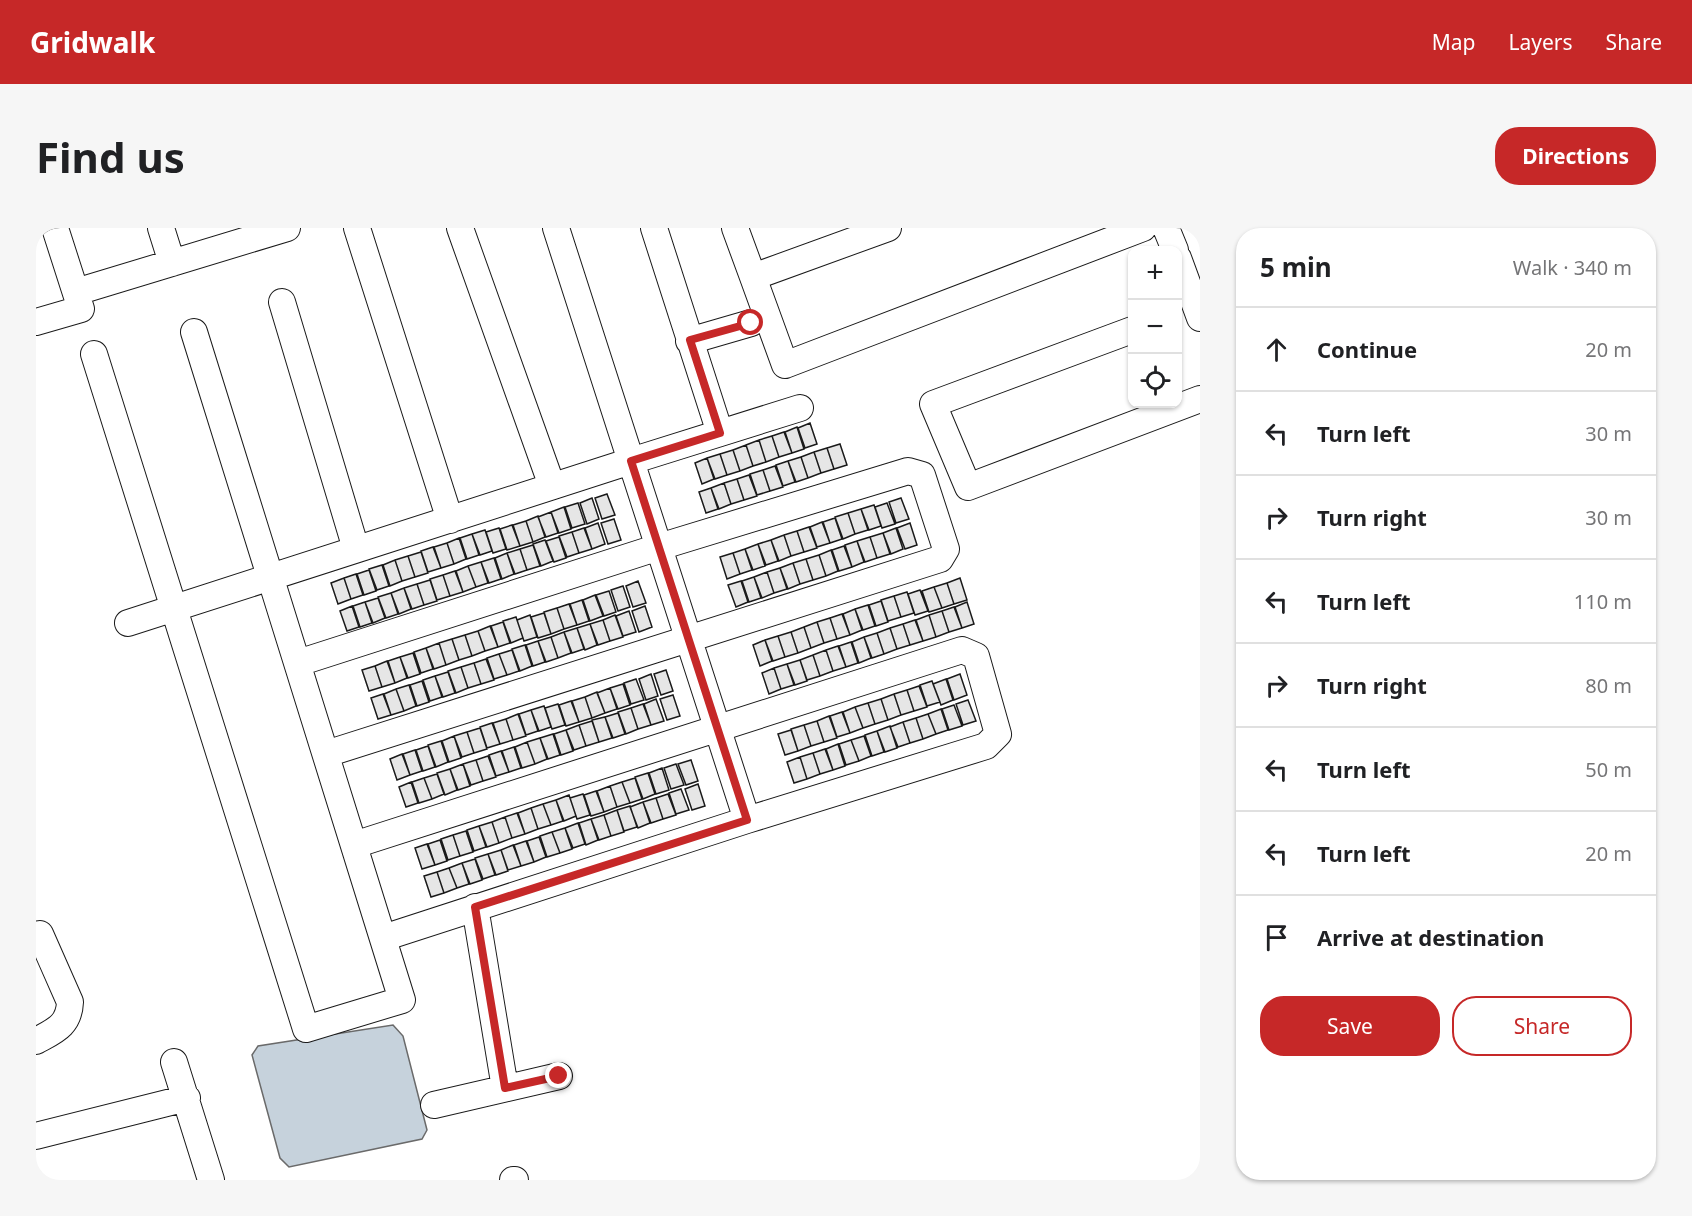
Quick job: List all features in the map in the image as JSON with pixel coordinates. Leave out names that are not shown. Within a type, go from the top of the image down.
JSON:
[{"type":"street","points":[[36,322],[81,309],[56,228]]},
{"type":"street","points":[[161,228],[172,263]]},
{"type":"street","points":[[357,228],[450,520]]},
{"type":"street","points":[[460,228],[552,486]]},
{"type":"street","points":[[556,228],[747,820]]},
{"type":"street","points":[[654,228],[720,433]]},
{"type":"street","points":[[735,228],[784,365],[1143,228]]},
{"type":"street","points":[[753,277],[888,228]]},
{"type":"street","points":[[1166,228],[1173,246]]},
{"type":"street","points":[[76,292],[271,230]]},
{"type":"street","points":[[1182,275],[1191,313]]},
{"type":"street","points":[[282,302],[356,549]]},
{"type":"street","points":[[690,340],[751,323]]},
{"type":"street","points":[[1128,331],[933,404],[968,488],[1200,399]]},
{"type":"street","points":[[94,354],[306,1029],[402,1000],[194,332]]},
{"type":"street","points":[[128,623],[800,408]]},
{"type":"street","points":[[298,663],[659,547],[908,471],[922,476],[946,549],[940,559],[326,754]]},
{"type":"street","points":[[354,845],[962,650],[976,656],[998,734],[986,746],[747,820],[383,938]]},
{"type":"street","points":[[475,907],[505,1088]]},
{"type":"street","points":[[36,936],[40,934],[70,1002],[70,1013],[59,1028],[36,1041]]},
{"type":"street","points":[[174,1062],[212,1180]]},
{"type":"street","points":[[434,1105],[559,1076]]},
{"type":"street","points":[[36,1136],[187,1098]]},
{"type":"shaded area","points":[[393,1025],[403,1036],[427,1130],[422,1139],[289,1167],[280,1158],[252,1055],[258,1046]]},
{"type":"building","points":[[810,423],[817,444],[805,448],[798,428]]},
{"type":"building","points":[[797,427],[804,449],[792,453],[785,432]]},
{"type":"building","points":[[784,432],[792,453],[779,457],[772,436]]},
{"type":"building","points":[[772,436],[779,457],[766,462],[759,440]]},
{"type":"building","points":[[759,440],[766,462],[753,466],[746,445]]},
{"type":"building","points":[[840,444],[847,465],[834,469],[827,448]]},
{"type":"building","points":[[746,445],[753,466],[740,471],[733,450]]},
{"type":"building","points":[[827,448],[834,469],[821,473],[814,452]]},
{"type":"building","points":[[733,450],[740,471],[727,475],[720,454]]},
{"type":"building","points":[[814,452],[821,473],[808,478],[801,457]]},
{"type":"building","points":[[720,454],[727,475],[715,479],[707,458]]},
{"type":"building","points":[[801,457],[808,478],[796,482],[788,461]]},
{"type":"building","points":[[707,458],[714,479],[702,484],[695,463]]},
{"type":"building","points":[[788,461],[795,482],[783,486],[776,465]]},
{"type":"building","points":[[775,466],[783,487],[770,491],[763,470]]},
{"type":"building","points":[[763,470],[770,491],[757,495],[750,474]]},
{"type":"building","points":[[749,475],[757,496],[744,500],[737,479]]},
{"type":"building","points":[[737,479],[744,500],[731,504],[724,483]]},
{"type":"building","points":[[724,483],[731,504],[719,509],[711,488]]},
{"type":"building","points":[[711,488],[718,509],[706,513],[699,492]]},
{"type":"building","points":[[607,494],[615,515],[602,519],[595,498]]},
{"type":"building","points":[[592,498],[599,519],[587,524],[580,503]]},
{"type":"building","points":[[901,498],[909,519],[896,523],[889,502]]},
{"type":"building","points":[[578,503],[585,524],[572,528],[565,507]]},
{"type":"building","points":[[887,503],[895,524],[882,528],[875,507]]},
{"type":"building","points":[[874,505],[881,526],[869,530],[861,509]]},
{"type":"building","points":[[564,507],[571,529],[559,533],[551,512]]},
{"type":"building","points":[[861,509],[868,530],[855,534],[848,513]]},
{"type":"building","points":[[551,512],[558,533],[546,537],[538,517]]},
{"type":"building","points":[[848,513],[855,534],[843,539],[835,517]]},
{"type":"building","points":[[538,516],[545,537],[533,542],[526,521]]},
{"type":"building","points":[[835,518],[842,539],[830,543],[823,522]]},
{"type":"building","points":[[614,519],[621,540],[608,544],[601,523]]},
{"type":"building","points":[[526,521],[533,542],[520,546],[513,525]]},
{"type":"building","points":[[822,522],[830,543],[817,547],[810,527]]},
{"type":"building","points":[[598,523],[605,544],[592,549],[585,528]]},
{"type":"building","points":[[910,523],[917,545],[905,549],[897,528]]},
{"type":"building","points":[[512,525],[520,546],[507,550],[500,529]]},
{"type":"building","points":[[809,527],[817,548],[804,552],[797,531]]},
{"type":"building","points":[[499,528],[506,549],[493,553],[486,532]]},
{"type":"building","points":[[584,528],[592,549],[579,553],[572,532]]},
{"type":"building","points":[[896,528],[903,549],[891,554],[883,533]]},
{"type":"building","points":[[485,530],[492,551],[480,555],[472,534]]},
{"type":"building","points":[[797,531],[804,552],[791,556],[784,535]]},
{"type":"building","points":[[572,532],[579,553],[567,557],[559,536]]},
{"type":"building","points":[[883,533],[890,554],[877,558],[870,537]]},
{"type":"building","points":[[472,534],[479,555],[467,559],[460,538]]},
{"type":"building","points":[[784,535],[791,556],[779,561],[771,540]]},
{"type":"building","points":[[559,537],[566,558],[554,562],[546,541]]},
{"type":"building","points":[[870,537],[877,558],[865,562],[857,541]]},
{"type":"building","points":[[459,538],[466,559],[454,564],[447,543]]},
{"type":"building","points":[[545,540],[553,561],[541,566],[533,544]]},
{"type":"building","points":[[771,540],[778,561],[766,565],[758,544]]},
{"type":"building","points":[[857,541],[864,562],[852,567],[845,545]]},
{"type":"building","points":[[447,543],[454,564],[441,568],[434,547]]},
{"type":"building","points":[[758,544],[765,566],[753,570],[745,549]]},
{"type":"building","points":[[533,545],[540,566],[527,570],[520,549]]},
{"type":"building","points":[[844,546],[852,567],[839,571],[832,550]]},
{"type":"building","points":[[433,547],[441,568],[428,572],[421,551]]},
{"type":"building","points":[[520,549],[527,570],[515,574],[507,553]]},
{"type":"building","points":[[745,549],[752,570],[740,574],[733,553]]},
{"type":"building","points":[[831,550],[838,571],[826,576],[819,555]]},
{"type":"building","points":[[421,552],[428,573],[415,577],[408,556]]},
{"type":"building","points":[[507,553],[514,574],[502,579],[495,558]]},
{"type":"building","points":[[733,553],[740,574],[727,579],[720,557]]},
{"type":"building","points":[[819,555],[826,576],[813,580],[806,559]]},
{"type":"building","points":[[408,556],[415,577],[402,581],[395,560]]},
{"type":"building","points":[[494,558],[501,579],[489,583],[481,562]]},
{"type":"building","points":[[806,559],[813,580],[800,584],[793,563]]},
{"type":"building","points":[[395,560],[402,581],[390,586],[383,565]]},
{"type":"building","points":[[481,562],[488,583],[476,587],[468,566]]},
{"type":"building","points":[[793,563],[800,584],[788,589],[780,568]]},
{"type":"building","points":[[382,565],[389,586],[377,590],[369,569]]},
{"type":"building","points":[[468,566],[476,587],[463,592],[456,571]]},
{"type":"building","points":[[780,568],[787,589],[774,593],[767,572]]},
{"type":"building","points":[[369,570],[376,591],[364,595],[357,574]]},
{"type":"building","points":[[455,571],[463,592],[450,596],[443,575]]},
{"type":"building","points":[[767,572],[774,593],[762,598],[754,577]]},
{"type":"building","points":[[356,574],[363,595],[351,599],[344,578]]},
{"type":"building","points":[[443,575],[450,596],[437,600],[430,579]]},
{"type":"building","points":[[754,577],[761,598],[749,602],[742,581]]},
{"type":"building","points":[[344,578],[351,599],[338,604],[331,583]]},
{"type":"building","points":[[960,578],[967,600],[954,604],[947,583]]},
{"type":"building","points":[[430,580],[437,601],[424,605],[417,584]]},
{"type":"building","points":[[638,581],[646,603],[633,607],[626,586]]},
{"type":"building","points":[[741,581],[748,602],[736,607],[728,585]]},
{"type":"building","points":[[947,583],[954,604],[942,608],[934,587]]},
{"type":"building","points":[[417,584],[424,605],[412,609],[404,588]]},
{"type":"building","points":[[623,586],[630,607],[618,611],[611,590]]},
{"type":"building","points":[[934,587],[942,608],[929,612],[922,591]]},
{"type":"building","points":[[404,588],[411,609],[399,614],[391,593]]},
{"type":"building","points":[[920,590],[928,611],[915,615],[908,594]]},
{"type":"building","points":[[609,591],[616,612],[604,616],[596,595]]},
{"type":"building","points":[[907,592],[914,613],[901,617],[894,596]]},
{"type":"building","points":[[391,593],[398,614],[386,618],[378,597]]},
{"type":"building","points":[[595,595],[603,616],[590,621],[583,600]]},
{"type":"building","points":[[894,596],[901,617],[888,621],[881,600]]},
{"type":"building","points":[[378,598],[385,618],[373,623],[365,602]]},
{"type":"building","points":[[582,600],[589,621],[577,625],[570,604]]},
{"type":"building","points":[[881,601],[888,622],[876,626],[869,605]]},
{"type":"building","points":[[365,602],[372,623],[360,627],[353,606]]},
{"type":"building","points":[[967,602],[974,624],[962,628],[955,607]]},
{"type":"building","points":[[569,604],[577,625],[564,629],[557,608]]},
{"type":"building","points":[[868,605],[875,626],[863,630],[855,609]]},
{"type":"building","points":[[352,606],[359,627],[347,631],[340,611]]},
{"type":"building","points":[[645,606],[652,627],[639,632],[632,611]]},
{"type":"building","points":[[954,607],[962,628],[949,632],[942,611]]},
{"type":"building","points":[[557,608],[564,629],[551,634],[544,612]]},
{"type":"building","points":[[855,609],[862,630],[850,635],[843,614]]},
{"type":"building","points":[[629,611],[636,632],[623,636],[616,616]]},
{"type":"building","points":[[942,611],[949,632],[936,637],[929,615]]},
{"type":"building","points":[[544,613],[551,634],[538,638],[531,617]]},
{"type":"building","points":[[842,614],[850,635],[837,639],[830,618]]},
{"type":"building","points":[[530,615],[537,637],[524,641],[517,620]]},
{"type":"building","points":[[615,615],[623,637],[610,641],[603,620]]},
{"type":"building","points":[[929,615],[936,637],[923,641],[916,620]]},
{"type":"building","points":[[516,617],[523,638],[511,643],[503,621]]},
{"type":"building","points":[[830,618],[837,639],[824,643],[817,622]]},
{"type":"building","points":[[603,620],[610,641],[598,645],[590,624]]},
{"type":"building","points":[[915,620],[923,641],[910,645],[903,624]]},
{"type":"building","points":[[503,622],[510,643],[498,647],[491,626]]},
{"type":"building","points":[[817,622],[824,643],[811,648],[804,627]]},
{"type":"building","points":[[590,624],[597,645],[585,650],[577,628]]},
{"type":"building","points":[[903,624],[910,645],[897,649],[890,628]]},
{"type":"building","points":[[490,626],[498,647],[485,651],[478,631]]},
{"type":"building","points":[[804,627],[811,648],[798,653],[791,632]]},
{"type":"building","points":[[577,628],[584,649],[572,653],[564,632]]},
{"type":"building","points":[[890,628],[897,649],[884,654],[877,633]]},
{"type":"building","points":[[478,631],[485,651],[472,656],[465,635]]},
{"type":"building","points":[[564,632],[571,653],[558,658],[551,637]]},
{"type":"building","points":[[791,632],[798,653],[785,657],[778,636]]},
{"type":"building","points":[[877,633],[884,654],[872,658],[864,637]]},
{"type":"building","points":[[465,635],[472,656],[459,660],[452,639]]},
{"type":"building","points":[[778,636],[785,657],[773,661],[765,640]]},
{"type":"building","points":[[551,637],[558,658],[546,662],[538,641]]},
{"type":"building","points":[[864,637],[871,658],[859,663],[852,642]]},
{"type":"building","points":[[452,639],[459,660],[446,665],[439,643]]},
{"type":"building","points":[[765,640],[772,661],[760,666],[753,645]]},
{"type":"building","points":[[538,641],[545,662],[533,666],[526,645]]},
{"type":"building","points":[[851,642],[858,663],[846,667],[839,646]]},
{"type":"building","points":[[439,643],[446,665],[434,669],[426,648]]},
{"type":"building","points":[[525,645],[532,666],[520,671],[512,649]]},
{"type":"building","points":[[838,646],[846,667],[833,671],[826,650]]},
{"type":"building","points":[[426,648],[433,669],[421,673],[414,652]]},
{"type":"building","points":[[512,650],[519,671],[507,675],[499,654]]},
{"type":"building","points":[[826,650],[833,671],[820,676],[813,655]]},
{"type":"building","points":[[413,653],[420,674],[408,678],[400,657]]},
{"type":"building","points":[[499,654],[507,675],[494,679],[487,658]]},
{"type":"building","points":[[813,655],[820,676],[807,680],[800,660]]},
{"type":"building","points":[[400,657],[407,678],[395,683],[388,661]]},
{"type":"building","points":[[486,659],[494,680],[481,684],[474,663]]},
{"type":"building","points":[[800,660],[807,681],[795,685],[787,664]]},
{"type":"building","points":[[387,661],[395,683],[382,687],[375,666]]},
{"type":"building","points":[[474,663],[481,684],[468,688],[461,667]]},
{"type":"building","points":[[787,664],[794,685],[781,689],[774,668]]},
{"type":"building","points":[[375,666],[382,687],[369,691],[362,670]]},
{"type":"building","points":[[461,667],[468,688],[456,693],[448,671]]},
{"type":"building","points":[[774,668],[781,689],[769,694],[762,673]]},
{"type":"building","points":[[666,670],[673,691],[661,695],[654,674]]},
{"type":"building","points":[[448,672],[455,693],[443,697],[435,676]]},
{"type":"building","points":[[651,674],[658,696],[646,700],[639,679]]},
{"type":"building","points":[[960,674],[967,695],[954,700],[947,679]]},
{"type":"building","points":[[435,676],[442,697],[430,701],[423,680]]},
{"type":"building","points":[[636,679],[644,700],[631,704],[624,683]]},
{"type":"building","points":[[946,679],[953,700],[941,705],[933,684]]},
{"type":"building","points":[[422,681],[429,702],[417,706],[410,685]]},
{"type":"building","points":[[932,681],[940,702],[927,706],[920,685]]},
{"type":"building","points":[[623,684],[630,705],[618,709],[610,688]]},
{"type":"building","points":[[409,685],[416,706],[404,711],[396,689]]},
{"type":"building","points":[[919,686],[927,707],[914,711],[907,690]]},
{"type":"building","points":[[610,688],[617,709],[605,713],[597,693]]},
{"type":"building","points":[[396,689],[404,711],[391,715],[384,694]]},
{"type":"building","points":[[907,690],[914,711],[901,715],[894,694]]},
{"type":"building","points":[[597,692],[605,713],[592,718],[585,697]]},
{"type":"building","points":[[383,694],[391,715],[378,719],[371,698]]},
{"type":"building","points":[[894,694],[901,715],[888,720],[881,699]]},
{"type":"building","points":[[673,695],[680,716],[667,720],[660,699]]},
{"type":"building","points":[[585,697],[592,718],[579,722],[572,701]]},
{"type":"building","points":[[656,699],[664,721],[651,725],[644,704]]},
{"type":"building","points":[[881,699],[888,720],[875,724],[868,703]]},
{"type":"building","points":[[968,700],[976,721],[963,725],[956,704]]},
{"type":"building","points":[[571,701],[579,722],[566,726],[559,705]]},
{"type":"building","points":[[868,703],[875,724],[863,728],[855,707]]},
{"type":"building","points":[[558,704],[565,725],[552,729],[545,708]]},
{"type":"building","points":[[643,704],[651,725],[638,729],[631,708]]},
{"type":"building","points":[[954,705],[962,726],[949,730],[942,709]]},
{"type":"building","points":[[544,706],[551,727],[539,731],[531,710]]},
{"type":"building","points":[[855,707],[863,728],[850,733],[843,712]]},
{"type":"building","points":[[631,708],[638,729],[626,734],[618,712]]},
{"type":"building","points":[[941,709],[948,730],[936,734],[928,714]]},
{"type":"building","points":[[531,710],[538,731],[526,735],[519,714]]},
{"type":"building","points":[[842,712],[850,733],[837,737],[830,716]]},
{"type":"building","points":[[618,713],[625,734],[613,738],[605,717]]},
{"type":"building","points":[[518,714],[526,736],[513,740],[506,719]]},
{"type":"building","points":[[928,714],[936,734],[923,739],[916,718]]},
{"type":"building","points":[[829,716],[837,738],[824,742],[817,721]]},
{"type":"building","points":[[605,717],[612,738],[599,742],[592,720]]},
{"type":"building","points":[[916,718],[923,739],[910,743],[903,722]]},
{"type":"building","points":[[506,719],[513,740],[500,744],[493,723]]},
{"type":"building","points":[[592,721],[599,742],[586,746],[579,725]]},
{"type":"building","points":[[817,721],[824,742],[811,746],[804,725]]},
{"type":"building","points":[[903,722],[910,743],[898,747],[890,727]]},
{"type":"building","points":[[492,723],[500,744],[487,748],[480,727]]},
{"type":"building","points":[[579,725],[586,746],[574,750],[566,730]]},
{"type":"building","points":[[804,725],[811,746],[798,751],[791,729]]},
{"type":"building","points":[[890,726],[897,748],[885,752],[877,731]]},
{"type":"building","points":[[480,728],[487,749],[474,753],[467,732]]},
{"type":"building","points":[[566,730],[573,751],[561,755],[554,734]]},
{"type":"building","points":[[791,730],[798,751],[785,755],[778,734]]},
{"type":"building","points":[[877,731],[884,752],[872,756],[865,735]]},
{"type":"building","points":[[467,732],[474,753],[462,757],[454,736]]},
{"type":"building","points":[[553,734],[560,755],[548,759],[540,738]]},
{"type":"building","points":[[454,736],[461,758],[449,762],[442,741]]},
{"type":"building","points":[[864,736],[871,756],[859,761],[851,740]]},
{"type":"building","points":[[540,738],[547,759],[535,764],[527,742]]},
{"type":"building","points":[[851,740],[859,761],[846,765],[839,744]]},
{"type":"building","points":[[441,741],[448,762],[436,767],[428,745]]},
{"type":"building","points":[[527,742],[535,764],[522,768],[515,747]]},
{"type":"building","points":[[838,744],[845,766],[833,770],[826,749]]},
{"type":"building","points":[[428,746],[435,767],[423,771],[416,750]]},
{"type":"building","points":[[514,747],[521,768],[509,772],[502,751]]},
{"type":"building","points":[[825,749],[833,770],[820,774],[813,753]]},
{"type":"building","points":[[415,750],[422,771],[410,775],[403,754]]},
{"type":"building","points":[[501,751],[509,772],[496,776],[489,755]]},
{"type":"building","points":[[813,753],[820,774],[807,779],[800,757]]},
{"type":"building","points":[[402,754],[410,775],[397,780],[390,759]]},
{"type":"building","points":[[488,756],[496,777],[483,781],[476,760]]},
{"type":"building","points":[[800,757],[807,779],[794,783],[787,762]]},
{"type":"building","points":[[476,760],[483,781],[471,785],[463,764]]},
{"type":"building","points":[[691,760],[698,781],[686,785],[678,764]]},
{"type":"building","points":[[463,764],[470,786],[458,790],[450,769]]},
{"type":"building","points":[[676,764],[684,785],[671,789],[664,768]]},
{"type":"building","points":[[662,768],[669,790],[656,794],[649,773]]},
{"type":"building","points":[[450,769],[457,790],[445,795],[437,773]]},
{"type":"building","points":[[648,773],[655,794],[643,799],[635,777]]},
{"type":"building","points":[[437,774],[444,794],[432,799],[424,778]]},
{"type":"building","points":[[424,778],[432,799],[419,803],[412,782]]},
{"type":"building","points":[[635,778],[642,799],[630,803],[622,782]]},
{"type":"building","points":[[411,782],[418,803],[406,807],[399,787]]},
{"type":"building","points":[[622,782],[630,803],[617,807],[610,786]]},
{"type":"building","points":[[698,784],[705,806],[692,810],[685,789]]},
{"type":"building","points":[[610,786],[617,807],[604,812],[597,791]]},
{"type":"building","points":[[681,789],[689,810],[676,814],[669,793]]},
{"type":"building","points":[[596,791],[604,812],[591,816],[584,795]]},
{"type":"building","points":[[583,794],[590,815],[577,819],[570,798]]},
{"type":"building","points":[[668,794],[676,815],[663,819],[656,798]]},
{"type":"building","points":[[569,795],[576,816],[564,821],[556,800]]},
{"type":"building","points":[[656,798],[663,819],[651,823],[643,802]]},
{"type":"building","points":[[556,800],[563,821],[551,825],[543,804]]},
{"type":"building","points":[[643,802],[650,823],[638,828],[630,807]]},
{"type":"building","points":[[543,804],[551,825],[538,829],[531,808]]},
{"type":"building","points":[[630,806],[637,827],[624,831],[617,810]]},
{"type":"building","points":[[531,808],[538,829],[525,834],[518,813]]},
{"type":"building","points":[[617,810],[624,832],[611,836],[604,815]]},
{"type":"building","points":[[517,813],[525,834],[512,838],[505,817]]},
{"type":"building","points":[[604,815],[611,836],[599,840],[591,819]]},
{"type":"building","points":[[505,817],[512,838],[499,843],[492,822]]},
{"type":"building","points":[[591,819],[598,840],[586,845],[579,823]]},
{"type":"building","points":[[492,822],[499,843],[487,847],[479,826]]},
{"type":"building","points":[[578,823],[585,844],[573,848],[565,828]]},
{"type":"building","points":[[479,826],[486,847],[474,851],[467,830]]},
{"type":"building","points":[[565,828],[572,849],[560,853],[552,832]]},
{"type":"building","points":[[466,831],[473,852],[460,856],[453,835]]},
{"type":"building","points":[[552,832],[560,853],[547,857],[540,836]]},
{"type":"building","points":[[453,835],[460,856],[448,860],[441,839]]},
{"type":"building","points":[[539,837],[546,857],[534,862],[527,841]]},
{"type":"building","points":[[440,840],[447,861],[435,865],[428,844]]},
{"type":"building","points":[[526,841],[534,862],[521,866],[514,845]]},
{"type":"building","points":[[427,844],[435,865],[422,869],[415,848]]},
{"type":"building","points":[[513,845],[521,866],[508,870],[501,850]]},
{"type":"building","points":[[501,850],[508,871],[496,875],[488,854]]},
{"type":"building","points":[[488,854],[495,875],[483,879],[475,858]]},
{"type":"building","points":[[475,859],[482,880],[470,884],[462,863]]},
{"type":"building","points":[[462,863],[469,884],[457,888],[449,868]]},
{"type":"building","points":[[449,868],[457,888],[444,893],[437,872]]},
{"type":"building","points":[[437,872],[444,893],[431,897],[424,876]]},
{"type":"route","points":[[559,1076],[505,1088],[475,907],[747,820],[631,461],[720,433],[690,340],[751,323]]}]
